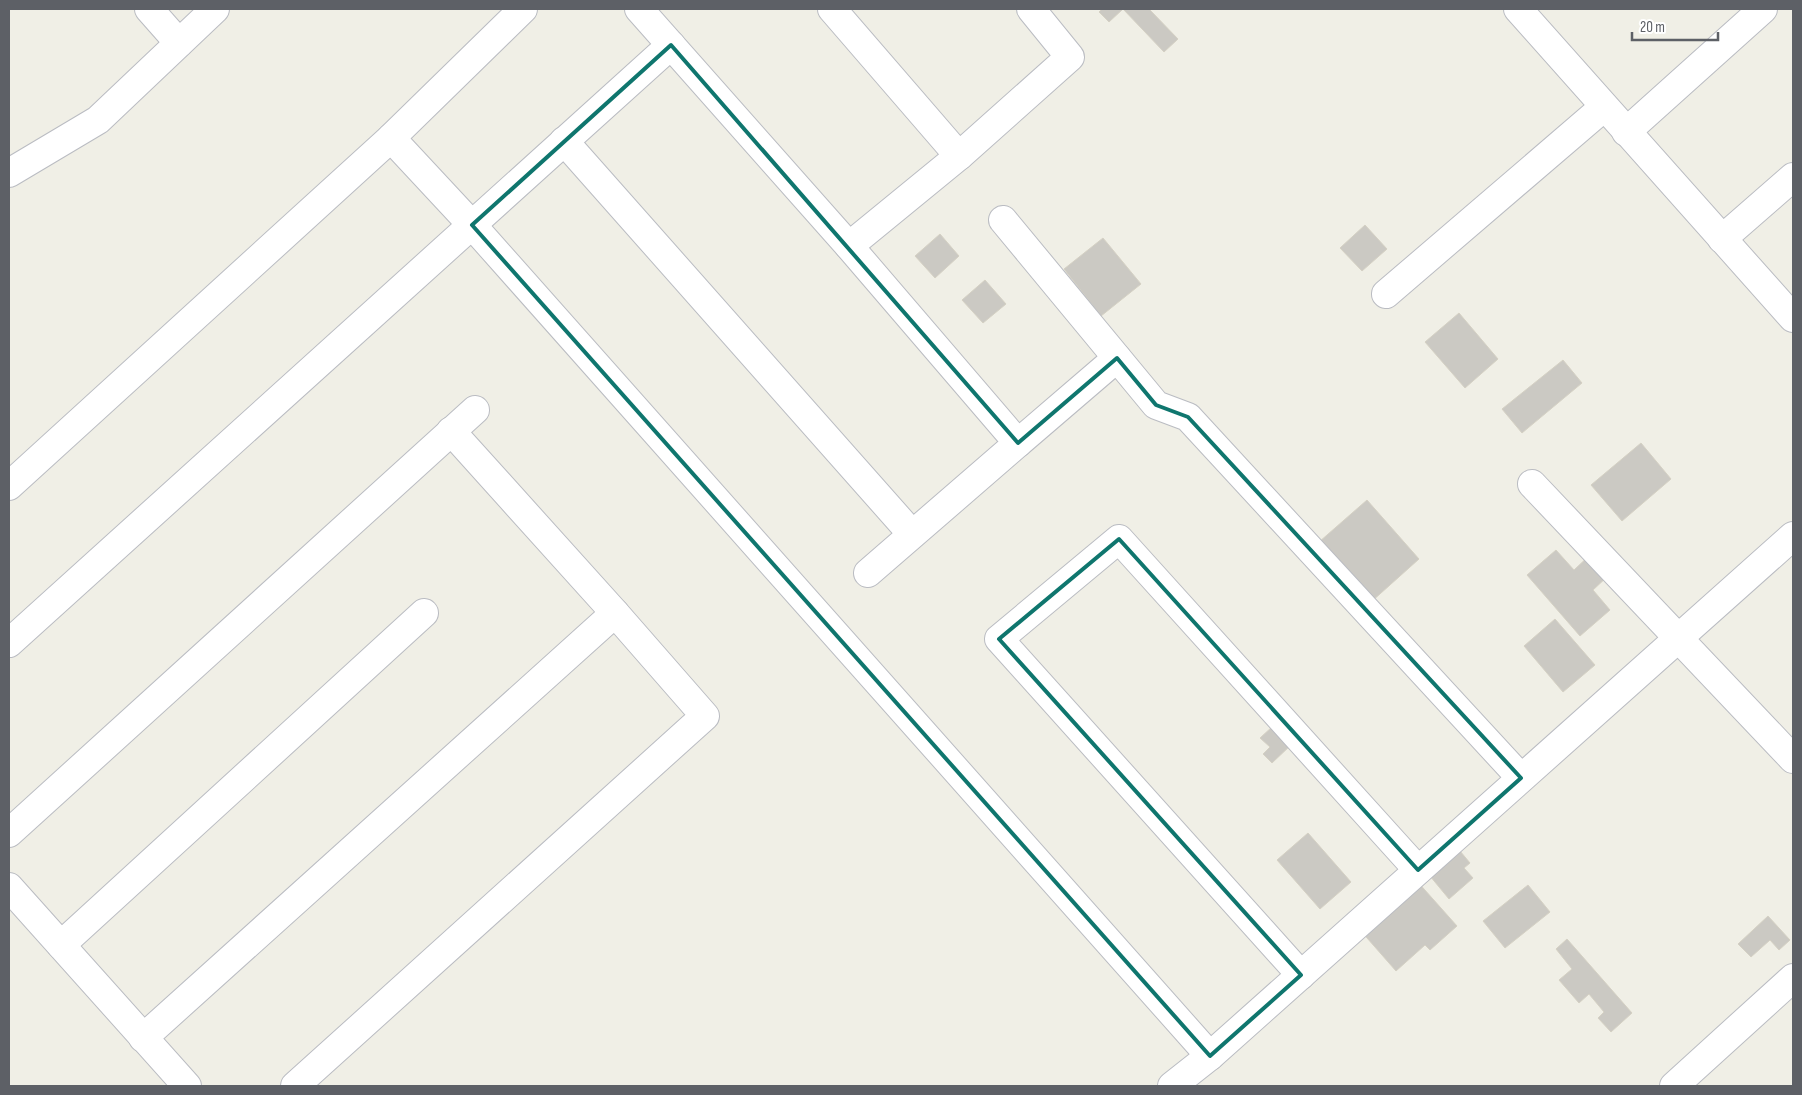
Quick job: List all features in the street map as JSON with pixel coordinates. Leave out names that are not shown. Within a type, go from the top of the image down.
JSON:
[{"type":"street","points":[[150,9],[179,43]]},
{"type":"street","points":[[9,173],[98,120],[215,9]]},
{"type":"street","points":[[9,486],[391,138],[523,9]]},
{"type":"street","points":[[639,9],[849,246],[1018,443]]},
{"type":"street","points":[[832,9],[959,156]]},
{"type":"street","points":[[849,246],[959,156],[1070,57],[1031,9]]},
{"type":"street","points":[[1626,132],[1762,9]]},
{"type":"street","points":[[1521,10],[1626,132],[1793,318]]},
{"type":"street","points":[[9,643],[672,45]]},
{"type":"street","points":[[1386,294],[1604,107]]},
{"type":"street","points":[[391,138],[472,225],[1210,1056]]},
{"type":"street","points":[[564,141],[912,534]]},
{"type":"street","points":[[1722,240],[1793,178]]},
{"type":"street","points":[[1004,220],[1156,405],[1188,417],[1521,778]]},
{"type":"street","points":[[868,573],[1117,358]]},
{"type":"street","points":[[9,833],[475,410]]},
{"type":"street","points":[[295,1086],[705,716],[451,431]]},
{"type":"street","points":[[1532,484],[1793,759]]},
{"type":"street","points":[[1172,1086],[1210,1056],[1793,536]]},
{"type":"street","points":[[1301,974],[999,638],[1119,539],[1418,870]]},
{"type":"street","points":[[61,945],[424,613]]},
{"type":"street","points":[[143,1038],[615,613]]},
{"type":"street","points":[[9,887],[186,1086]]},
{"type":"street","points":[[1674,1086],[1793,978]]},
{"type":"highlighted area","points":[[671,45],[1018,443],[1117,358],[1156,405],[1188,417],[1521,778],[1418,870],[1119,539],[999,639],[1301,975],[1210,1056],[472,225]]},
{"type":"building","points":[[1102,9],[1123,9],[1109,22],[1099,12]]},
{"type":"building","points":[[1123,9],[1149,9],[1178,39],[1164,52]]},
{"type":"building","points":[[1365,225],[1387,249],[1362,271],[1340,248]]},
{"type":"building","points":[[940,234],[959,256],[935,278],[915,256]]},
{"type":"building","points":[[1103,238],[1141,284],[1101,316],[1064,269]]},
{"type":"building","points":[[985,280],[1006,304],[983,323],[962,300]]},
{"type":"building","points":[[1459,313],[1498,359],[1465,388],[1425,342]]},
{"type":"building","points":[[1563,360],[1582,383],[1522,433],[1502,409]]},
{"type":"building","points":[[1641,443],[1671,479],[1622,521],[1591,485]]},
{"type":"building","points":[[1367,500],[1419,559],[1371,602],[1319,542]]},
{"type":"building","points":[[1556,550],[1574,570],[1591,554],[1609,575],[1593,590],[1610,610],[1580,636],[1527,575]]},
{"type":"building","points":[[1555,619],[1595,665],[1563,692],[1524,646]]},
{"type":"building","points":[[1273,726],[1291,745],[1272,763],[1263,754],[1270,747],[1260,738]]},
{"type":"building","points":[[1308,833],[1351,882],[1320,909],[1277,860]]},
{"type":"building","points":[[1455,845],[1470,863],[1464,868],[1473,878],[1449,899],[1425,870]]},
{"type":"building","points":[[1416,880],[1457,926],[1430,950],[1425,945],[1396,971],[1360,930]]},
{"type":"building","points":[[1528,885],[1550,912],[1505,948],[1483,921]]},
{"type":"building","points":[[1768,916],[1790,940],[1779,950],[1770,940],[1751,957],[1738,944]]},
{"type":"building","points":[[1567,939],[1632,1013],[1611,1032],[1598,1018],[1604,1012],[1589,994],[1579,1003],[1559,980],[1572,969],[1556,949]]}]
